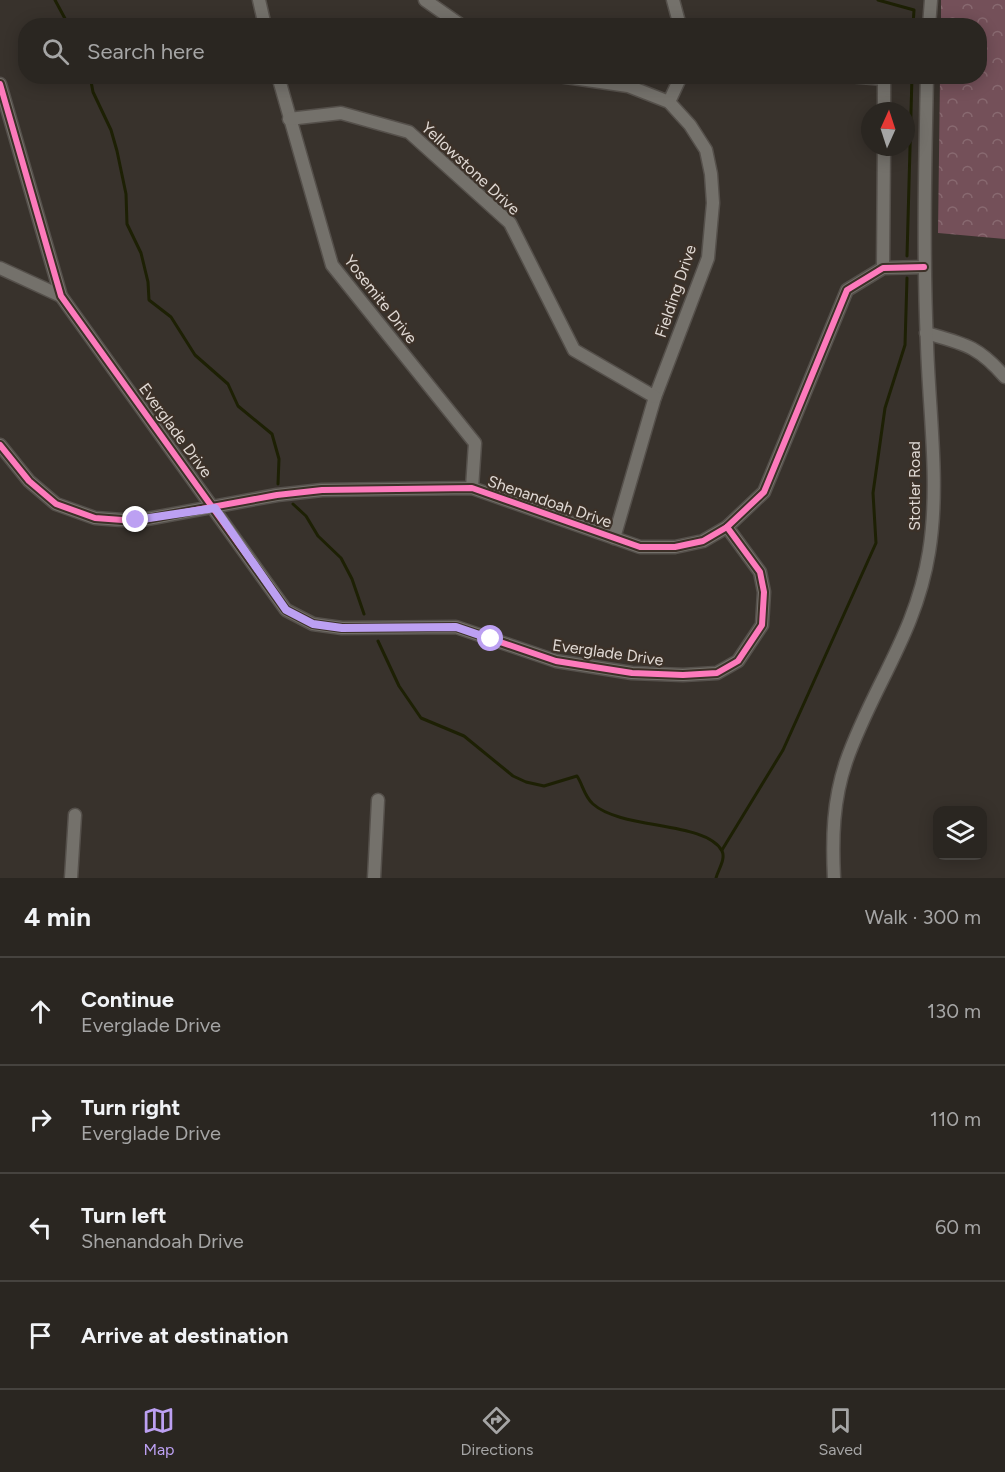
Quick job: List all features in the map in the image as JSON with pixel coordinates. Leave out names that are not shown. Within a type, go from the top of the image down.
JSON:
[{"type":"street","points":[[259,0],[264,18]]},
{"type":"street","points":[[425,0],[451,18]]},
{"type":"street","points":[[673,0],[678,18]]},
{"type":"street","points":[[930,18],[931,0]]},
{"type":"street","name":"Everglade Drive","points":[[0,84],[60,296],[215,508],[286,610],[313,624],[342,628],[456,627],[556,661],[632,672],[683,675],[717,673],[738,661],[762,625],[764,592],[760,572],[727,527]]},
{"type":"street","name":"Yosemite Drive","points":[[280,84],[332,265],[475,443],[472,488]]},
{"type":"street","name":"Fielding Drive","points":[[614,84],[628,86],[669,102],[690,125],[706,150],[713,203],[708,258],[655,397],[614,538]]},
{"type":"street","points":[[669,102],[677,84]]},
{"type":"street","points":[[884,84],[884,102]]},
{"type":"street","name":"Stotler Road","points":[[834,878],[833,821],[846,763],[856,736],[909,628],[926,573],[932,503],[924,267],[927,84]]},
{"type":"street","name":"Yellowstone Drive","points":[[289,119],[341,113],[409,132],[510,223],[574,350],[655,397]]},
{"type":"street","points":[[884,156],[883,268],[924,267]]},
{"type":"street","points":[[0,268],[60,296]]},
{"type":"street","name":"Shenandoah Drive","points":[[0,445],[29,481],[56,504],[95,518],[136,520],[215,508],[277,495],[322,490],[472,488],[640,547],[675,547],[703,541],[727,527],[764,492],[847,290],[883,268]]},
{"type":"street","points":[[926,333],[968,344],[987,357],[1005,377]]},
{"type":"street","points":[[374,878],[378,800]]},
{"type":"street","points":[[71,878],[75,815]]},
{"type":"green space","points":[[941,0],[1005,0],[1005,239],[938,233],[940,84],[987,84],[987,18],[941,18]]},
{"type":"waterway","points":[[55,0],[65,18]]},
{"type":"waterway","points":[[878,0],[914,10],[914,18]]},
{"type":"waterway","points":[[92,84],[111,130],[117,151],[126,194],[127,224],[141,253],[148,282],[149,300],[171,317],[195,355],[228,384],[238,406],[272,434],[279,459],[278,484]]},
{"type":"waterway","points":[[907,256],[912,84]]},
{"type":"waterway","points":[[722,850],[783,750],[876,543],[873,493],[885,408],[905,345],[907,278]]},
{"type":"waterway","points":[[293,504],[306,516],[318,536],[341,558],[352,579],[364,614]]},
{"type":"waterway","points":[[378,641],[399,686],[421,718],[464,736],[513,776],[526,782],[544,786],[577,776],[590,801],[606,812],[623,818],[682,830],[713,841],[723,854],[716,878]]},
{"type":"cycle path","points":[[0,84],[61,296],[286,610],[313,624],[342,628],[456,627],[556,661],[632,673],[683,675],[717,673],[738,661],[762,625],[764,592],[760,572],[727,527]]},
{"type":"cycle path","points":[[0,445],[29,481],[56,504],[95,518],[136,521],[277,495],[322,490],[472,488],[640,547],[675,547],[703,541],[727,527],[764,492],[847,290],[883,268],[924,267]]},
{"type":"route","points":[[136,520],[215,508],[286,610],[313,624],[342,628],[456,627],[491,639]]}]
